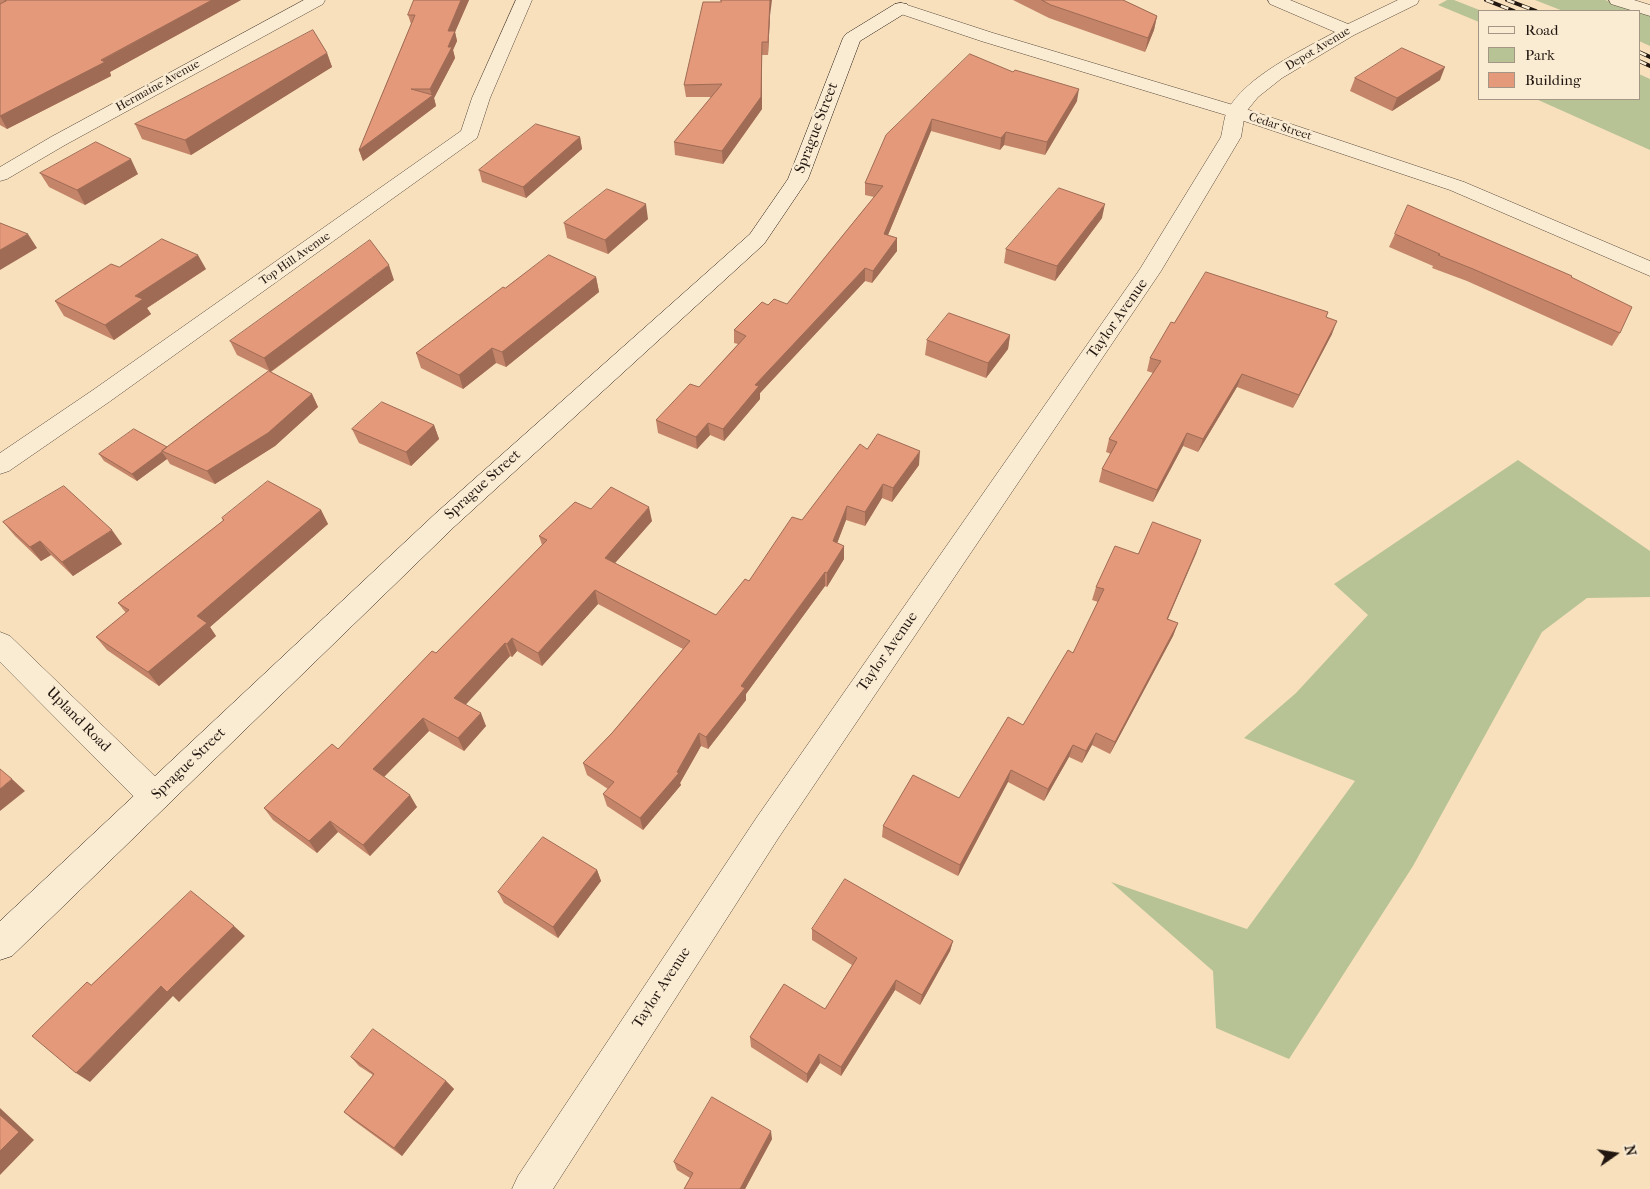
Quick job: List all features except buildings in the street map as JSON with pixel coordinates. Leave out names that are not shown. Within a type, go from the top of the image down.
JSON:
[{"type":"street","name":"Hermaine Avenue","points":[[0,175],[58,141],[317,0]]},
{"type":"street","name":"Top Hill Avenue","points":[[0,465],[101,396],[470,134],[481,98],[524,0]]},
{"type":"street","points":[[1276,0],[1348,31]]},
{"type":"street","name":"Depot Avenue","points":[[1236,112],[1251,93],[1276,74],[1348,31],[1411,0]]},
{"type":"street","points":[[1617,0],[1650,11]]},
{"type":"street","name":"Cedar Street","points":[[894,4],[987,37],[1236,112],[1457,186],[1650,270]]},
{"type":"street","name":"Sprague Street","points":[[0,944],[445,520],[758,239],[798,180],[852,38],[894,4]]},
{"type":"street","name":"Taylor Avenue","points":[[531,1189],[768,827],[1150,271],[1231,137],[1236,112]]},
{"type":"street","name":"Upland Road","points":[[0,644],[155,797]]},
{"type":"green space","points":[[1447,0],[1454,0],[1479,10],[1478,22],[1438,5]]},
{"type":"green space","points":[[1535,0],[1605,0],[1635,10],[1560,10]]},
{"type":"green space","points":[[1640,11],[1650,15],[1650,46],[1640,41]]},
{"type":"green space","points":[[1640,74],[1650,79],[1650,150],[1538,100],[1640,100]]},
{"type":"green space","points":[[1518,460],[1650,551],[1650,597],[1587,598],[1542,632],[1413,866],[1289,1059],[1216,1028],[1213,971],[1111,882],[1247,929],[1355,781],[1244,738],[1296,693],[1368,615],[1334,584]]},
{"type":"railway","points":[[1486,0],[1511,10]]},
{"type":"railway","points":[[1507,0],[1533,10]]},
{"type":"railway","points":[[1640,52],[1650,57]]},
{"type":"railway","points":[[1640,61],[1650,66]]}]
